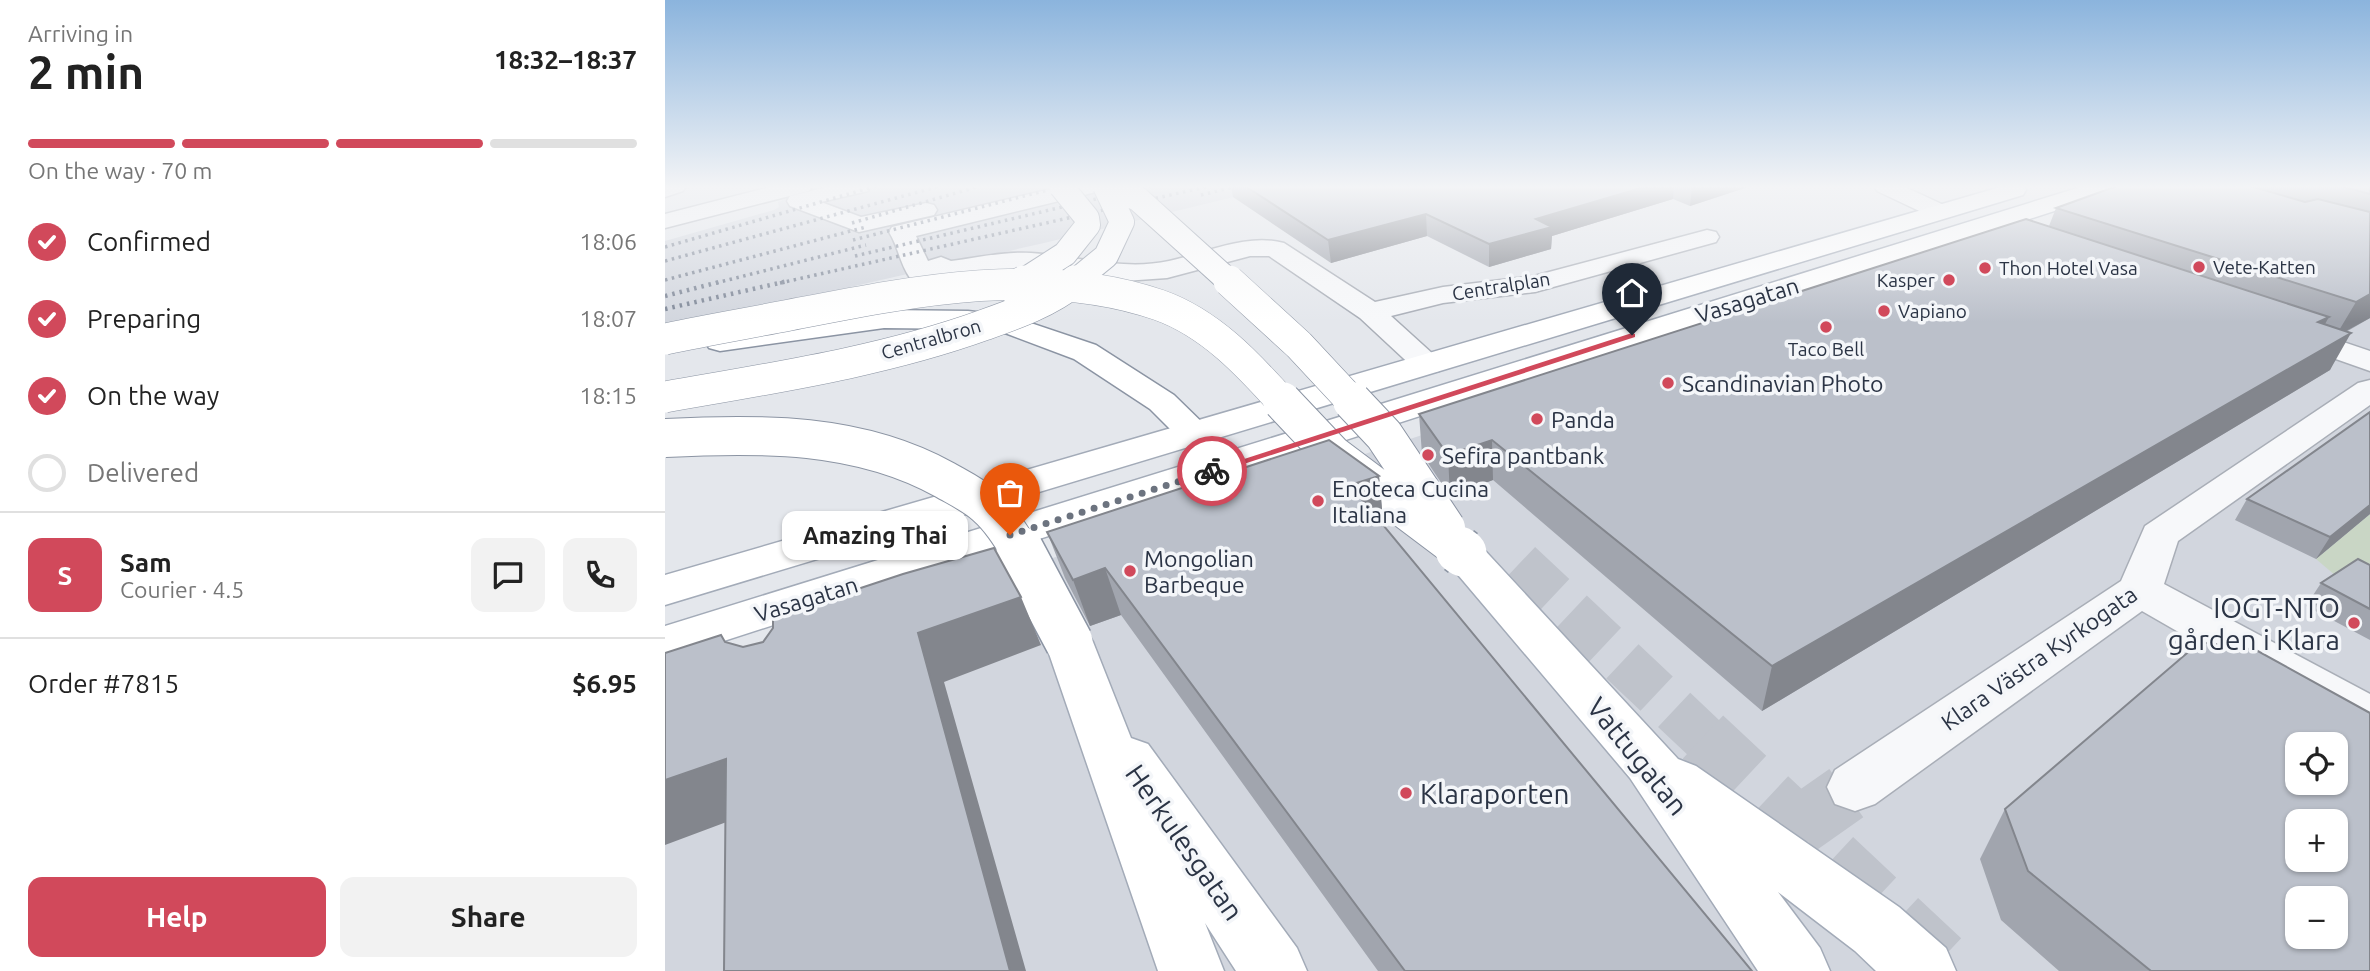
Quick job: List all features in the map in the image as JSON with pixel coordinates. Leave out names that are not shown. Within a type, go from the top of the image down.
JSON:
[{"type":"main road","name":"Centralbron","points":[[665,376],[836,343],[975,304],[1025,281],[1071,249],[1084,231]]},
{"type":"main road","name":"Centralbron","points":[[665,397],[903,349],[1027,309],[1072,284],[1103,259],[1118,231]]},
{"type":"main road","points":[[1174,231],[1299,345],[1384,435],[1463,553]]},
{"type":"main road","name":"Vasagatan","points":[[665,590],[1875,231]]},
{"type":"main road","name":"Vasagatan","points":[[665,643],[1394,414],[1546,362],[1971,231]]},
{"type":"main road","points":[[665,339],[829,307],[958,290],[1055,287],[1100,290],[1139,298],[1174,310],[1203,327],[1234,353],[1330,452],[1463,553]]},
{"type":"main road","points":[[665,352],[743,338],[884,319],[968,320],[1010,325],[1042,335],[1085,352],[1132,382],[1169,408],[1195,433],[1196,451],[1182,464],[1124,486],[1089,510]]},
{"type":"main road","points":[[1394,414],[1405,402],[1426,395],[1436,385],[1427,364]]},
{"type":"main road","name":"Herkulesgatan","points":[[665,438],[718,435],[818,439],[886,452],[939,475],[988,508],[1017,544],[1069,642],[1191,971]]},
{"type":"main road","name":"Vattugatan","points":[[1463,553],[1649,762],[1797,971]]},
{"type":"main road","name":"Herkulesgatan","points":[[1096,712],[1274,971]]},
{"type":"main road","points":[[1649,762],[1877,929],[1923,971]]},
{"type":"street","points":[[904,231],[901,232],[915,260]]},
{"type":"street","points":[[1992,231],[2018,240]]},
{"type":"street","name":"Centralplan","points":[[1370,312],[1453,293],[1535,284],[1707,237]]},
{"type":"street","points":[[915,260],[963,247]]},
{"type":"street","points":[[915,260],[1028,260],[1124,273],[1167,270],[1249,248],[1275,248],[1370,312],[1427,364]]},
{"type":"street","points":[[2263,323],[2370,362]]},
{"type":"street","name":"Klara Västra Kyrkogata","points":[[1855,787],[2140,590],[2160,535],[2370,390]]},
{"type":"street","points":[[2140,590],[2370,718]]},
{"type":"street","points":[[773,609],[776,658]]},
{"type":"shaded area","points":[[699,231],[1092,231],[665,329],[665,241]]},
{"type":"shaded area","points":[[2034,231],[2306,231],[2370,247],[2370,971],[665,971],[665,687]]},
{"type":"green space","points":[[2370,514],[2370,595],[2342,581],[2316,559]]},
{"type":"building","points":[[1315,231],[1361,231],[1328,240]]},
{"type":"building","points":[[1462,231],[1536,231],[1489,244]]},
{"type":"building","points":[[1988,231],[2064,231],[2329,317],[2318,322],[2351,333],[1772,666],[1492,440],[1448,455],[1419,414]]},
{"type":"building","points":[[2130,231],[2370,231],[2370,294],[2356,302]]},
{"type":"building","points":[[2370,412],[2370,505],[2330,537],[2247,499]]},
{"type":"building","name":"Klaraporten","points":[[1329,440],[1379,476],[1350,485],[1752,971],[1405,971],[1105,568],[1073,580],[1047,532]]},
{"type":"building","points":[[994,548],[1021,597],[918,633],[1010,971],[724,971],[726,759],[665,780],[665,653],[721,635],[725,642],[743,647],[763,642],[773,628],[773,617],[903,574]]},
{"type":"building","points":[[2358,559],[2370,565],[2370,609],[2321,583]]},
{"type":"building","points":[[2200,642],[2256,650],[2370,713],[2370,971],[2151,971],[2028,871],[2005,809]]},
{"type":"tunnel","points":[[1519,564],[1705,739]]},
{"type":"tunnel","points":[[1703,737],[1799,827]]},
{"type":"tunnel","points":[[1799,827],[1855,787]]},
{"type":"tunnel","points":[[1799,827],[1953,971]]},
{"type":"railway","points":[[665,247],[719,231]]},
{"type":"railway","points":[[665,261],[774,231]]},
{"type":"railway","points":[[665,280],[850,231]]},
{"type":"railway","points":[[853,240],[887,231]]},
{"type":"railway","points":[[855,256],[959,231]]},
{"type":"railway","points":[[780,283],[1009,231]]},
{"type":"railway","points":[[716,283],[866,245]]},
{"type":"railway","points":[[665,296],[723,281]]},
{"type":"railway","points":[[665,309],[788,281]]},
{"type":"way so far","points":[[1010,535],[1212,471]]},
{"type":"place","name":"Vete-Katten","points":[[2199,267]]},
{"type":"place","name":"Thon Hotel Vasa","points":[[1985,268]]},
{"type":"place","name":"Kasper","points":[[1949,280]]},
{"type":"place","name":"Vapiano","points":[[1884,311]]},
{"type":"place","name":"Taco Bell","points":[[1826,327]]},
{"type":"place","name":"Scandinavian Photo","points":[[1668,383]]},
{"type":"place","name":"Panda","points":[[1537,419]]},
{"type":"place","name":"Sefira pantbank","points":[[1428,455]]},
{"type":"place","name":"Enoteca Cucina Italiana","points":[[1318,501]]},
{"type":"place","name":"Amazing Thai","points":[[1010,535]]},
{"type":"place","name":"Mongolian Barbeque","points":[[1130,571]]},
{"type":"place","name":"IOGT-NTO gården i Klara","points":[[2354,623]]},
{"type":"place","name":"Klaraporten","points":[[1406,793]]},
{"type":"route","points":[[1212,471],[1632,335]]}]
